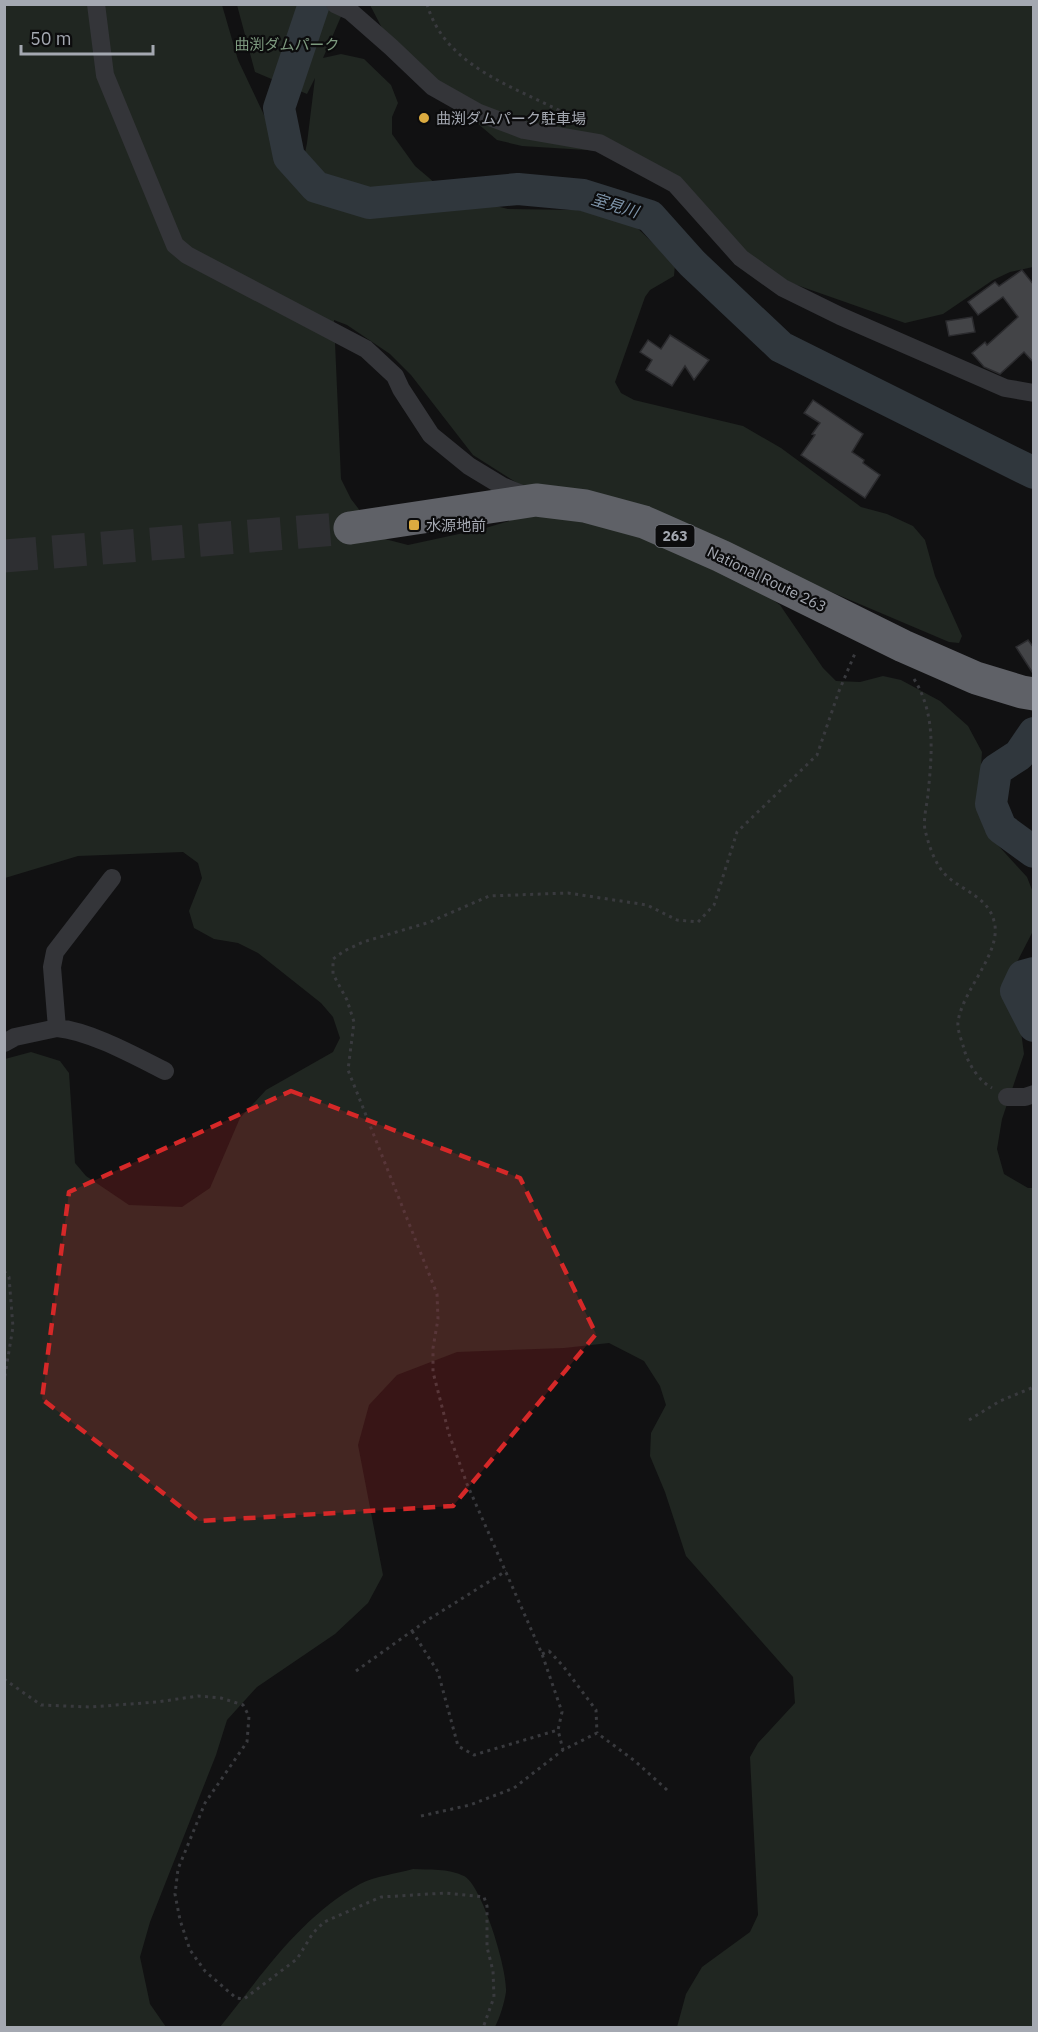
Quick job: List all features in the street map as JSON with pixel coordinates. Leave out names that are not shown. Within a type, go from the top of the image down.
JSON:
[{"type":"highway","name":"National Route 263","points":[[350,528],[536,500],[585,506],[644,522],[720,556],[903,646],[976,678],[1034,694]]},
{"type":"street","points":[[96,4],[105,75],[175,245],[187,255],[366,349],[395,376],[431,435],[469,466],[502,486],[536,500]]},
{"type":"street","points":[[343,8],[435,94],[524,130],[599,143],[675,184],[741,258],[783,288],[840,316],[1005,388],[1034,393]]},
{"type":"street","points":[[57,1028],[52,967],[55,952],[112,878]]},
{"type":"street","points":[[4,1043],[15,1037],[57,1028],[69,1029],[122,1050],[165,1071]]},
{"type":"street","points":[[1007,1097],[1025,1097],[1034,1094]]},
{"type":"path","points":[[427,4],[439,34],[463,59],[500,81],[553,106],[578,121]]},
{"type":"path","points":[[563,1750],[558,1730],[562,1712],[542,1654],[467,1484],[449,1434],[433,1372],[433,1348],[438,1320],[437,1294],[348,1070],[354,1022],[347,1000],[333,974],[333,959],[363,942],[430,922],[489,896],[568,893],[647,904],[677,920],[699,922],[714,905],[737,832],[817,755],[839,691],[866,627]]},
{"type":"path","points":[[903,646],[905,662],[920,688],[928,713],[933,741],[925,828],[934,857],[948,877],[983,900],[994,922],[994,943],[963,1002],[957,1025],[967,1061],[986,1085],[1007,1097]]},
{"type":"path","points":[[4,1271],[9,1277],[13,1327],[4,1381]]},
{"type":"path","points":[[969,1420],[1000,1401],[1034,1387]]},
{"type":"path","points":[[356,1671],[506,1571]]},
{"type":"path","points":[[412,1632],[438,1672],[458,1746],[474,1755],[558,1730]]},
{"type":"path","points":[[542,1654],[549,1651],[596,1710],[597,1733]]},
{"type":"path","points":[[4,1679],[41,1705],[90,1707],[198,1696],[221,1698],[243,1705],[249,1716],[247,1742],[205,1803],[178,1869],[175,1894],[180,1920],[190,1950],[205,1971],[236,1998],[244,1999],[297,1959],[324,1922],[381,1897],[446,1893],[484,1897],[487,1906],[487,1947],[493,1971],[494,1997],[483,2028]]},
{"type":"path","points":[[421,1816],[470,1805],[514,1788],[563,1750],[597,1733]]},
{"type":"path","points":[[597,1733],[635,1761],[667,1790]]},
{"type":"highlighted area","points":[[291,1091],[520,1178],[596,1334],[453,1506],[199,1521],[42,1399],[69,1192]]},
{"type":"green space","name":"曲渕ダムパーク","points":[[5,5],[222,5],[238,60],[298,187],[307,143],[315,78],[307,94],[255,72],[237,5],[346,5],[323,58],[341,54],[364,59],[391,85],[398,103],[392,117],[392,134],[415,166],[442,189],[508,209],[576,210],[602,214],[632,223],[675,264],[674,276],[650,290],[645,297],[615,382],[621,393],[634,400],[743,426],[781,448],[861,507],[887,514],[913,526],[925,540],[935,576],[962,636],[959,643],[949,642],[763,563],[522,486],[473,455],[411,375],[390,354],[347,325],[334,320],[341,479],[351,499],[381,538],[408,545],[482,529],[533,514],[626,527],[749,582],[780,605],[823,668],[836,681],[860,682],[883,676],[901,680],[940,701],[968,726],[982,752],[978,811],[985,831],[1027,877],[1034,895],[1033,931],[1017,962],[1010,987],[1020,1024],[1024,1054],[1002,1119],[997,1149],[1004,1174],[1028,1188],[1034,1188],[1033,2027],[677,2027],[686,1994],[702,1967],[750,1932],[758,1915],[750,1757],[758,1743],[795,1703],[793,1677],[686,1556],[665,1492],[650,1456],[651,1433],[666,1405],[660,1386],[644,1361],[609,1343],[564,1348],[457,1352],[397,1375],[369,1405],[358,1445],[383,1575],[368,1603],[335,1634],[257,1687],[227,1720],[216,1755],[150,1922],[140,1957],[150,2004],[166,2027],[5,2028],[5,1059],[31,1052],[60,1061],[69,1073],[75,1163],[86,1176],[129,1205],[182,1207],[210,1188],[240,1118],[266,1090],[333,1052],[340,1038],[333,1017],[321,1003],[258,953],[238,943],[214,939],[194,928],[189,911],[202,878],[198,863],[183,852],[78,856],[5,878]]},
{"type":"green space","points":[[370,5],[1033,5],[1033,267],[1010,272],[993,280],[943,314],[905,323],[791,283],[721,236],[677,180],[618,152],[522,146],[497,140],[408,64],[382,28]]},
{"type":"green space","points":[[413,1869],[458,1873],[471,1883],[478,1895],[486,1911],[506,1981],[504,2001],[495,2027],[220,2027],[283,1948],[338,1897],[366,1881]]},
{"type":"building","points":[[1022,270],[1034,285],[1034,363],[1024,352],[1000,374],[984,367],[972,353],[985,342],[987,345],[1018,317],[1003,297],[978,315],[968,302],[995,282],[999,286]]},
{"type":"building","points":[[972,317],[975,332],[949,336],[946,321]]},
{"type":"building","points":[[670,335],[709,360],[694,380],[685,366],[672,386],[646,370],[652,360],[640,352],[648,340],[661,349]]},
{"type":"building","points":[[813,400],[863,434],[852,452],[880,475],[865,498],[801,455],[815,435],[812,434],[820,423],[804,413]]},
{"type":"building","points":[[1028,640],[1034,648],[1034,675],[1016,647]]},
{"type":"waterway","name":"室見川","points":[[314,4],[279,108],[289,157],[316,187],[369,203],[518,189],[583,195],[650,216],[692,263],[781,347],[1034,473]]},
{"type":"waterway","points":[[1034,733],[1019,755],[996,770],[991,804],[1001,828],[1034,852]]},
{"type":"waterway","points":[[1034,973],[1023,976],[1016,991],[1034,1026]]},
{"type":"tunnel","points":[[4,556],[350,528]]},
{"type":"place","name":"曲渕ダムパーク駐車場","points":[[424,118]]},
{"type":"place","name":"水源地前","points":[[414,525]]}]
